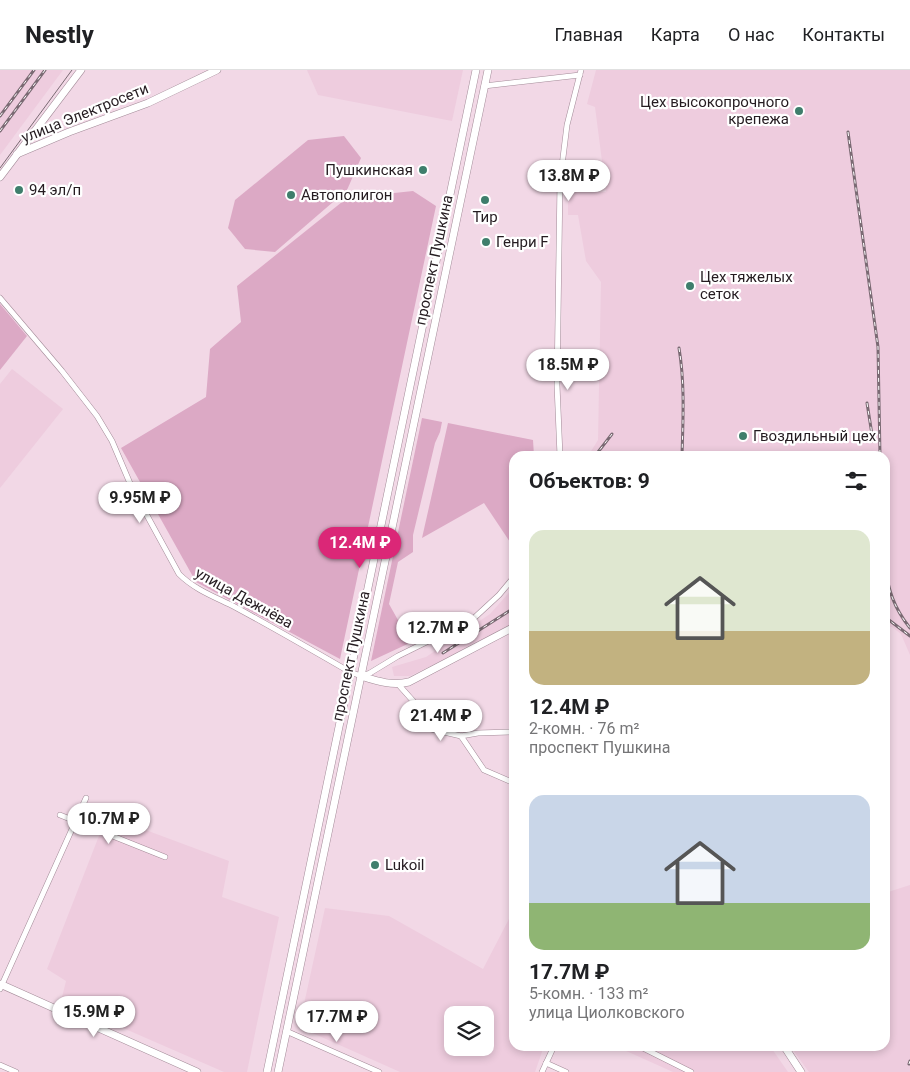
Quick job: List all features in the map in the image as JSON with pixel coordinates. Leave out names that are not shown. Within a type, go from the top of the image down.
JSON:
[{"type":"main road","points":[[0,177],[81,70]]},
{"type":"main road","name":"улица Электросети","points":[[17,154],[69,132],[148,103],[217,70]]},
{"type":"main road","name":"проспект Пушкина","points":[[267,1072],[476,70]]},
{"type":"main road","name":"проспект Пушкина","points":[[278,1072],[488,70]]},
{"type":"main road","points":[[446,209],[458,212]]},
{"type":"main road","points":[[361,676],[385,683],[398,684],[408,682],[509,630]]},
{"type":"main road","points":[[1,986],[197,1072]]},
{"type":"main road","points":[[787,1051],[801,1072]]},
{"type":"street","points":[[484,86],[581,72],[567,125],[560,182],[557,385],[560,451]]},
{"type":"street","name":"улица Дежнёва","points":[[0,298],[62,370],[97,416],[112,441],[132,488],[179,574],[189,584],[233,606],[350,672],[361,676]]},
{"type":"street","points":[[361,676],[473,619],[509,584]]},
{"type":"street","points":[[398,684],[414,702],[424,722],[431,729],[461,736],[478,733],[509,732]]},
{"type":"street","points":[[461,736],[484,770],[509,781]]},
{"type":"street","points":[[1,986],[86,798]]},
{"type":"street","points":[[60,814],[165,857]]},
{"type":"street","points":[[286,1031],[379,1072]]},
{"type":"street","points":[[542,1072],[552,1051]]},
{"type":"street","points":[[649,1051],[691,1072]]},
{"type":"street","points":[[546,1063],[566,1072]]},
{"type":"street","points":[[0,1065],[16,1072]]},
{"type":"shaded area","points":[[0,70],[63,70],[0,155]]},
{"type":"shaded area","points":[[307,70],[463,70],[452,121],[318,95]]},
{"type":"shaded area","points":[[596,70],[910,70],[910,655],[901,634],[890,627],[890,451],[591,451],[598,440],[601,282],[586,261],[578,215],[568,215],[568,192],[606,192],[595,107],[587,104]]},
{"type":"shaded area","name":"Автополигон","points":[[344,136],[361,158],[347,190],[275,252],[245,249],[228,228],[235,200],[308,140]]},
{"type":"shaded area","points":[[413,191],[436,206],[340,659],[196,582],[121,448],[206,397],[210,349],[241,322],[237,286],[347,198]]},
{"type":"shaded area","points":[[0,304],[27,336],[0,370]]},
{"type":"shaded area","points":[[12,369],[63,409],[0,488],[0,384]]},
{"type":"shaded area","points":[[422,418],[442,422],[435,443],[413,535],[413,552],[398,562],[389,604],[403,629],[414,641],[371,661]]},
{"type":"shaded area","points":[[448,423],[533,440],[534,451],[509,451],[509,540],[484,503],[422,538]]},
{"type":"shaded area","points":[[509,593],[509,626],[410,676],[394,676],[392,667],[426,657],[490,614]]},
{"type":"shaded area","points":[[108,816],[229,861],[222,897],[279,917],[247,1072],[224,1072],[61,1001],[66,981],[47,969]]},
{"type":"shaded area","points":[[910,885],[910,1072],[809,1072],[794,1051],[890,1051],[890,891]]},
{"type":"shaded area","points":[[325,908],[389,916],[483,969],[509,919],[509,1051],[542,1051],[535,1072],[400,1072],[299,1027]]},
{"type":"shaded area","points":[[626,1051],[773,1051],[788,1072],[673,1072]]},
{"type":"tram line","points":[[0,168],[72,70]]},
{"type":"railway","points":[[0,116],[34,70]]},
{"type":"railway","points":[[0,131],[45,70]]},
{"type":"railway","points":[[848,132],[878,347],[880,451]]},
{"type":"railway","points":[[679,348],[683,388],[682,451]]},
{"type":"railway","points":[[867,403],[873,441]]},
{"type":"railway","points":[[599,451],[612,434]]},
{"type":"railway","points":[[890,589],[900,613],[910,628]]},
{"type":"railway","points":[[443,653],[509,611]]},
{"type":"railway","points":[[890,621],[910,636]]},
{"type":"place","name":"Цех высокопрочного крепежа","points":[[799,111]]},
{"type":"place","name":"Пушкинская","points":[[423,170]]},
{"type":"place","name":"94 эл/п","points":[[19,190]]},
{"type":"place","name":"Автополигон","points":[[291,195]]},
{"type":"place","name":"Тир","points":[[485,200]]},
{"type":"place","name":"Генри F","points":[[486,242]]},
{"type":"place","name":"Цех тяжелых сеток","points":[[690,286]]},
{"type":"place","name":"Гвоздильный цех","points":[[743,436]]},
{"type":"place","name":"Lukoil","points":[[375,865]]}]
